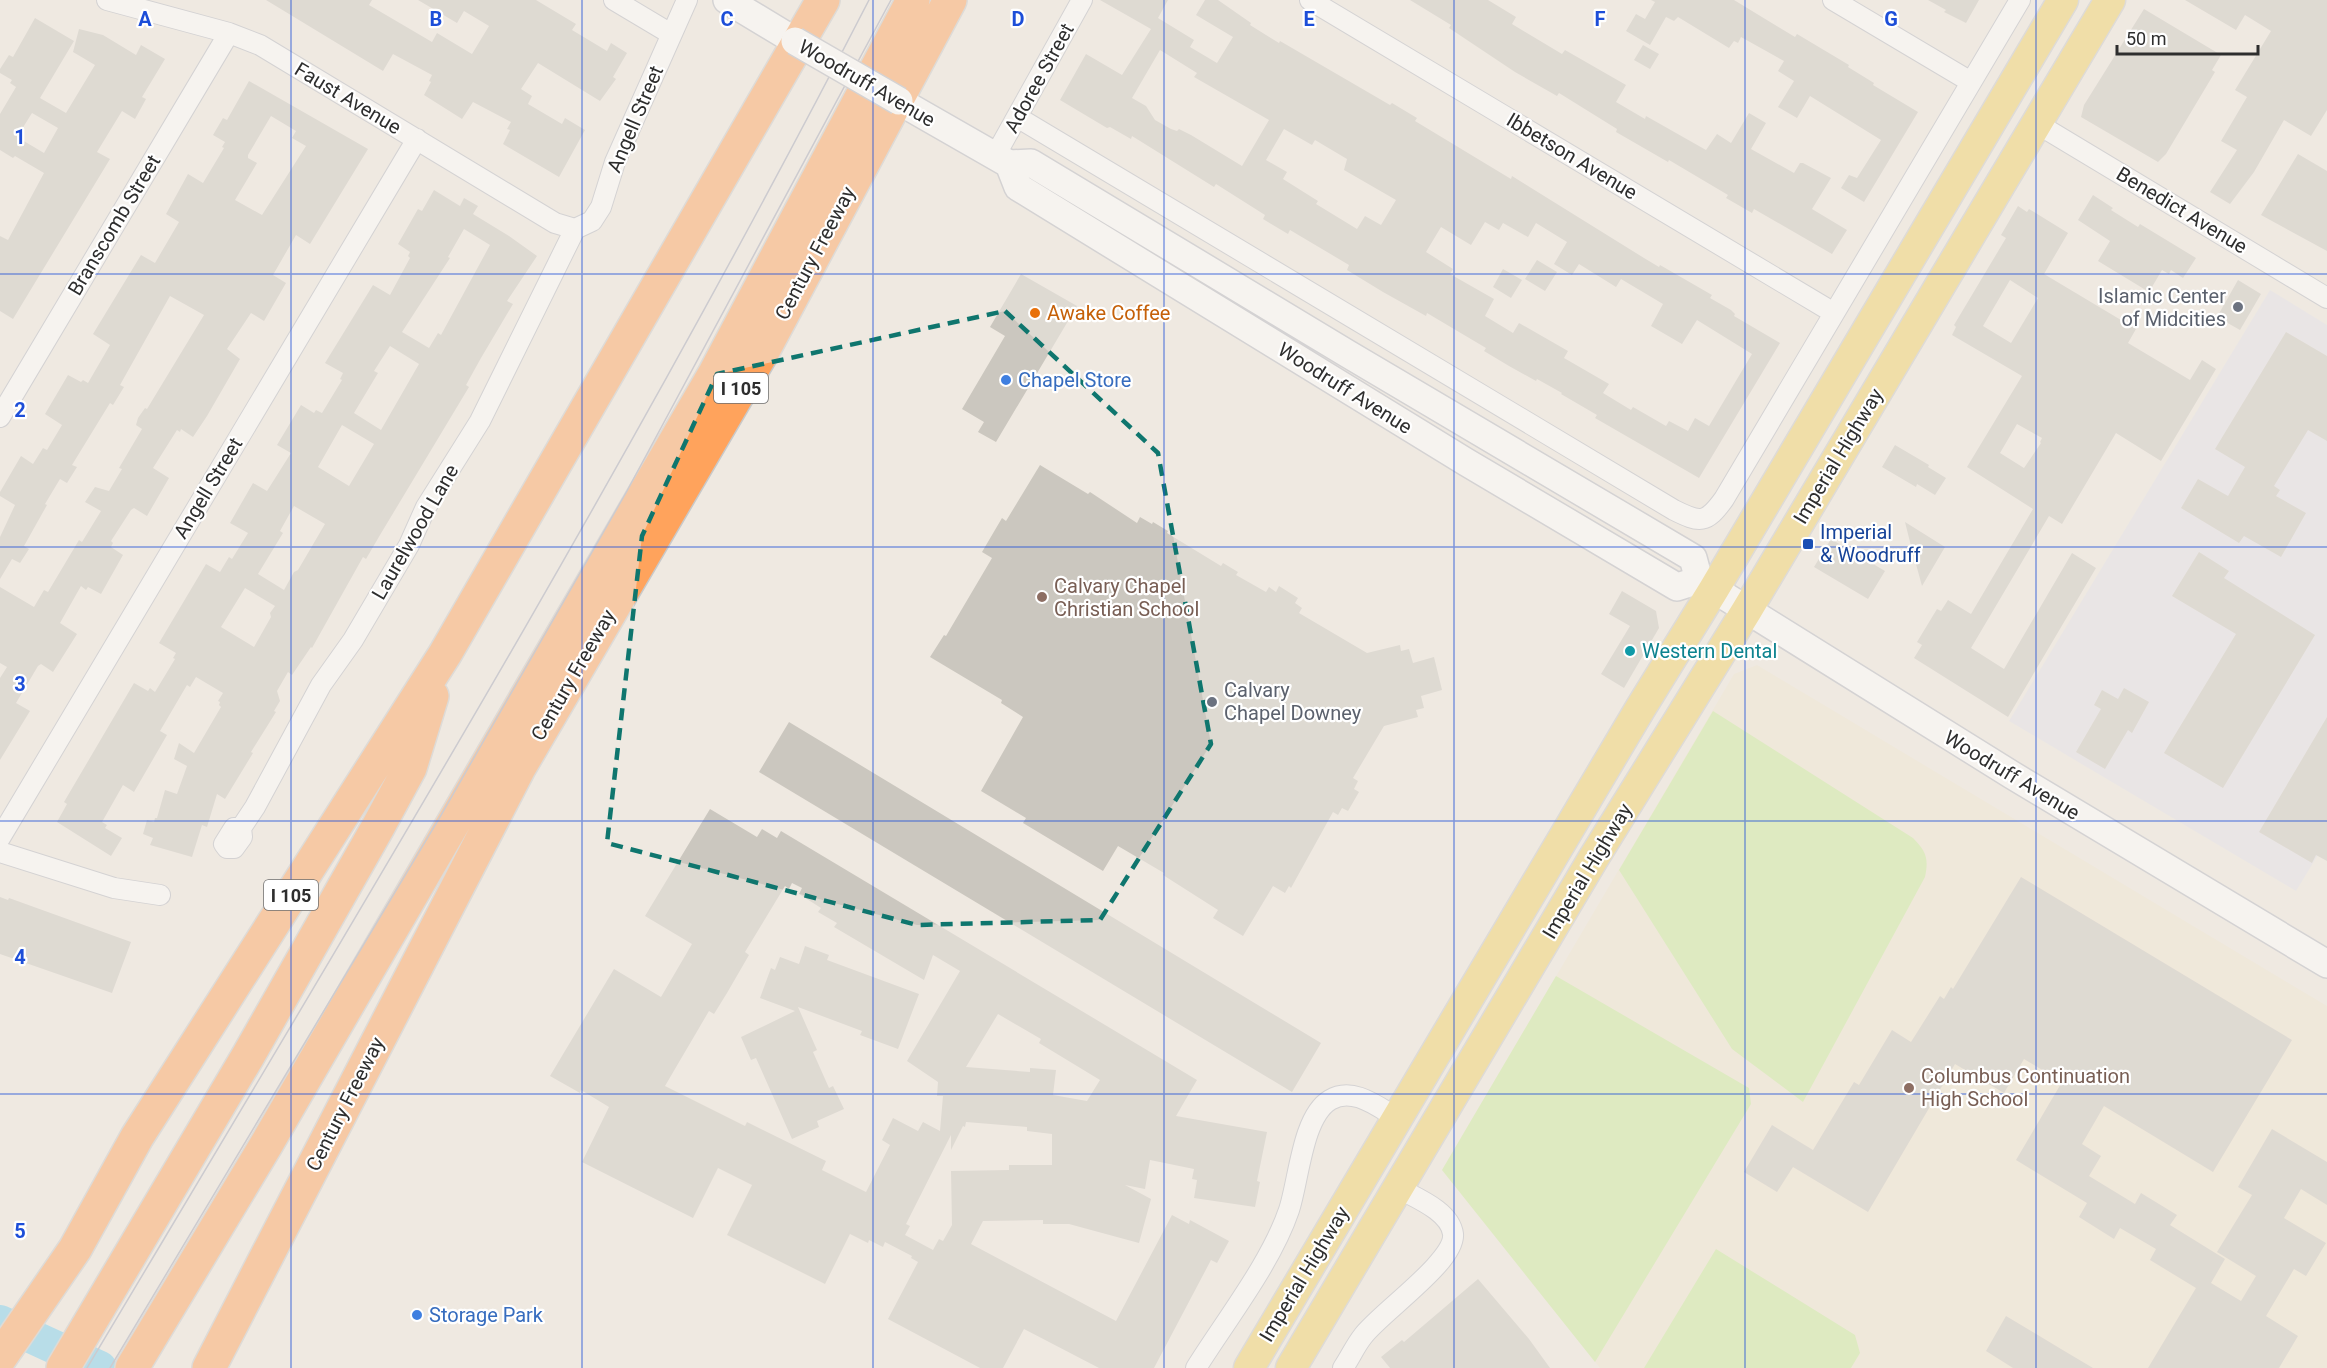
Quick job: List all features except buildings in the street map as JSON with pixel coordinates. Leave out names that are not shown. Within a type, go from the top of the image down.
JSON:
[{"type":"highway","name":"I 105","points":[[137,1137],[445,654],[823,0]]},
{"type":"highway","points":[[132,1368],[266,1144],[715,373],[913,0]]},
{"type":"highway","name":"Century Freeway","points":[[211,1365],[519,768],[763,351],[950,0]]},
{"type":"highway","points":[[63,1368],[248,1056],[410,768],[445,654]]},
{"type":"highway","points":[[266,1144],[296,1105],[519,768]]},
{"type":"highway","points":[[0,1318],[56,1236],[137,1137]]},
{"type":"highway","points":[[0,1358],[75,1249],[137,1137]]},
{"type":"main road","name":"Imperial Highway","points":[[1248,1368],[1640,709],[1707,585],[2063,0]]},
{"type":"main road","points":[[2036,123],[2020,113],[2021,104],[2073,20],[2078,0]]},
{"type":"main road","name":"Imperial Highway","points":[[1291,1368],[1599,849],[1747,610],[2110,0]]},
{"type":"main road","name":"Woodruff Avenue","points":[[732,3],[1002,160],[1031,163],[1693,558],[1707,585],[2012,776],[2327,964]]},
{"type":"street","name":"Faust Avenue","points":[[107,0],[229,33],[260,45],[555,223],[575,229]]},
{"type":"street","points":[[614,0],[671,34]]},
{"type":"street","name":"Angell Street","points":[[575,229],[592,221],[601,207],[615,162],[687,0]]},
{"type":"street","name":"Adoree Street","points":[[1002,160],[1017,117],[1082,0]]},
{"type":"street","name":"Ibbetson Avenue","points":[[1310,0],[1834,313]]},
{"type":"street","points":[[1833,0],[1971,82]]},
{"type":"street","points":[[1017,117],[1674,510],[1689,518],[1704,519],[1714,513],[1724,499],[2020,0]]},
{"type":"street","name":"Branscomb Street","points":[[0,417],[229,33]]},
{"type":"street","name":"Benedict Avenue","points":[[2036,123],[2327,298]]},
{"type":"street","name":"Angell Street","points":[[0,838],[417,139]]},
{"type":"street","name":"Laurelwood Lane","points":[[241,828],[255,807],[321,685],[353,640],[407,548],[426,507],[485,412],[575,229]]},
{"type":"street","points":[[0,852],[114,888],[160,895]]},
{"type":"street","name":"Imperial Highway","points":[[1196,1368],[1273,1248],[1289,1210],[1309,1132],[1319,1110],[1332,1098],[1354,1096],[1366,1100],[1397,1118]]},
{"type":"street","points":[[1343,1368],[1363,1335],[1402,1296],[1440,1264],[1450,1249],[1453,1235],[1448,1223],[1438,1212],[1398,1188]]},
{"type":"highlighted area","points":[[1005,311],[1158,453],[1211,744],[1100,920],[917,925],[607,843],[642,536],[717,374]]},
{"type":"shaded area","points":[[2270,290],[2327,325],[2327,840],[2296,891],[2009,721]]},
{"type":"shaded area","name":"Columbus Continuation High School","points":[[1757,665],[2327,1006],[2327,1368],[1600,1368],[1442,1170],[1734,674]]},
{"type":"green space","points":[[1713,711],[1913,838],[1925,855],[1927,865],[1925,877],[1803,1102],[1732,1049],[1619,870]]},
{"type":"green space","points":[[1556,976],[1749,1088],[1751,1104],[1595,1362],[1442,1170]]},
{"type":"green space","points":[[1716,1249],[1855,1335],[1860,1353],[1851,1368],[1644,1368]]},
{"type":"waterway","points":[[0,1322],[100,1368]]},
{"type":"tram line","points":[[87,1368],[389,860],[587,519],[778,174],[869,0]]},
{"type":"tram line","points":[[110,1368],[440,817],[627,491],[891,0]]},
{"type":"place","name":"Islamic Center of Midcities","points":[[2238,307]]},
{"type":"place","name":"Awake Coffee","points":[[1035,313]]},
{"type":"place","name":"Chapel Store","points":[[1006,380]]},
{"type":"place","name":"Imperial & Woodruff","points":[[1808,544]]},
{"type":"place","name":"Calvary Chapel Christian School","points":[[1042,597]]},
{"type":"place","name":"Western Dental","points":[[1630,651]]},
{"type":"place","name":"Calvary Chapel Downey","points":[[1212,702]]},
{"type":"place","name":"Columbus Continuation High School","points":[[1909,1088]]},
{"type":"place","name":"Storage Park","points":[[417,1315]]}]
